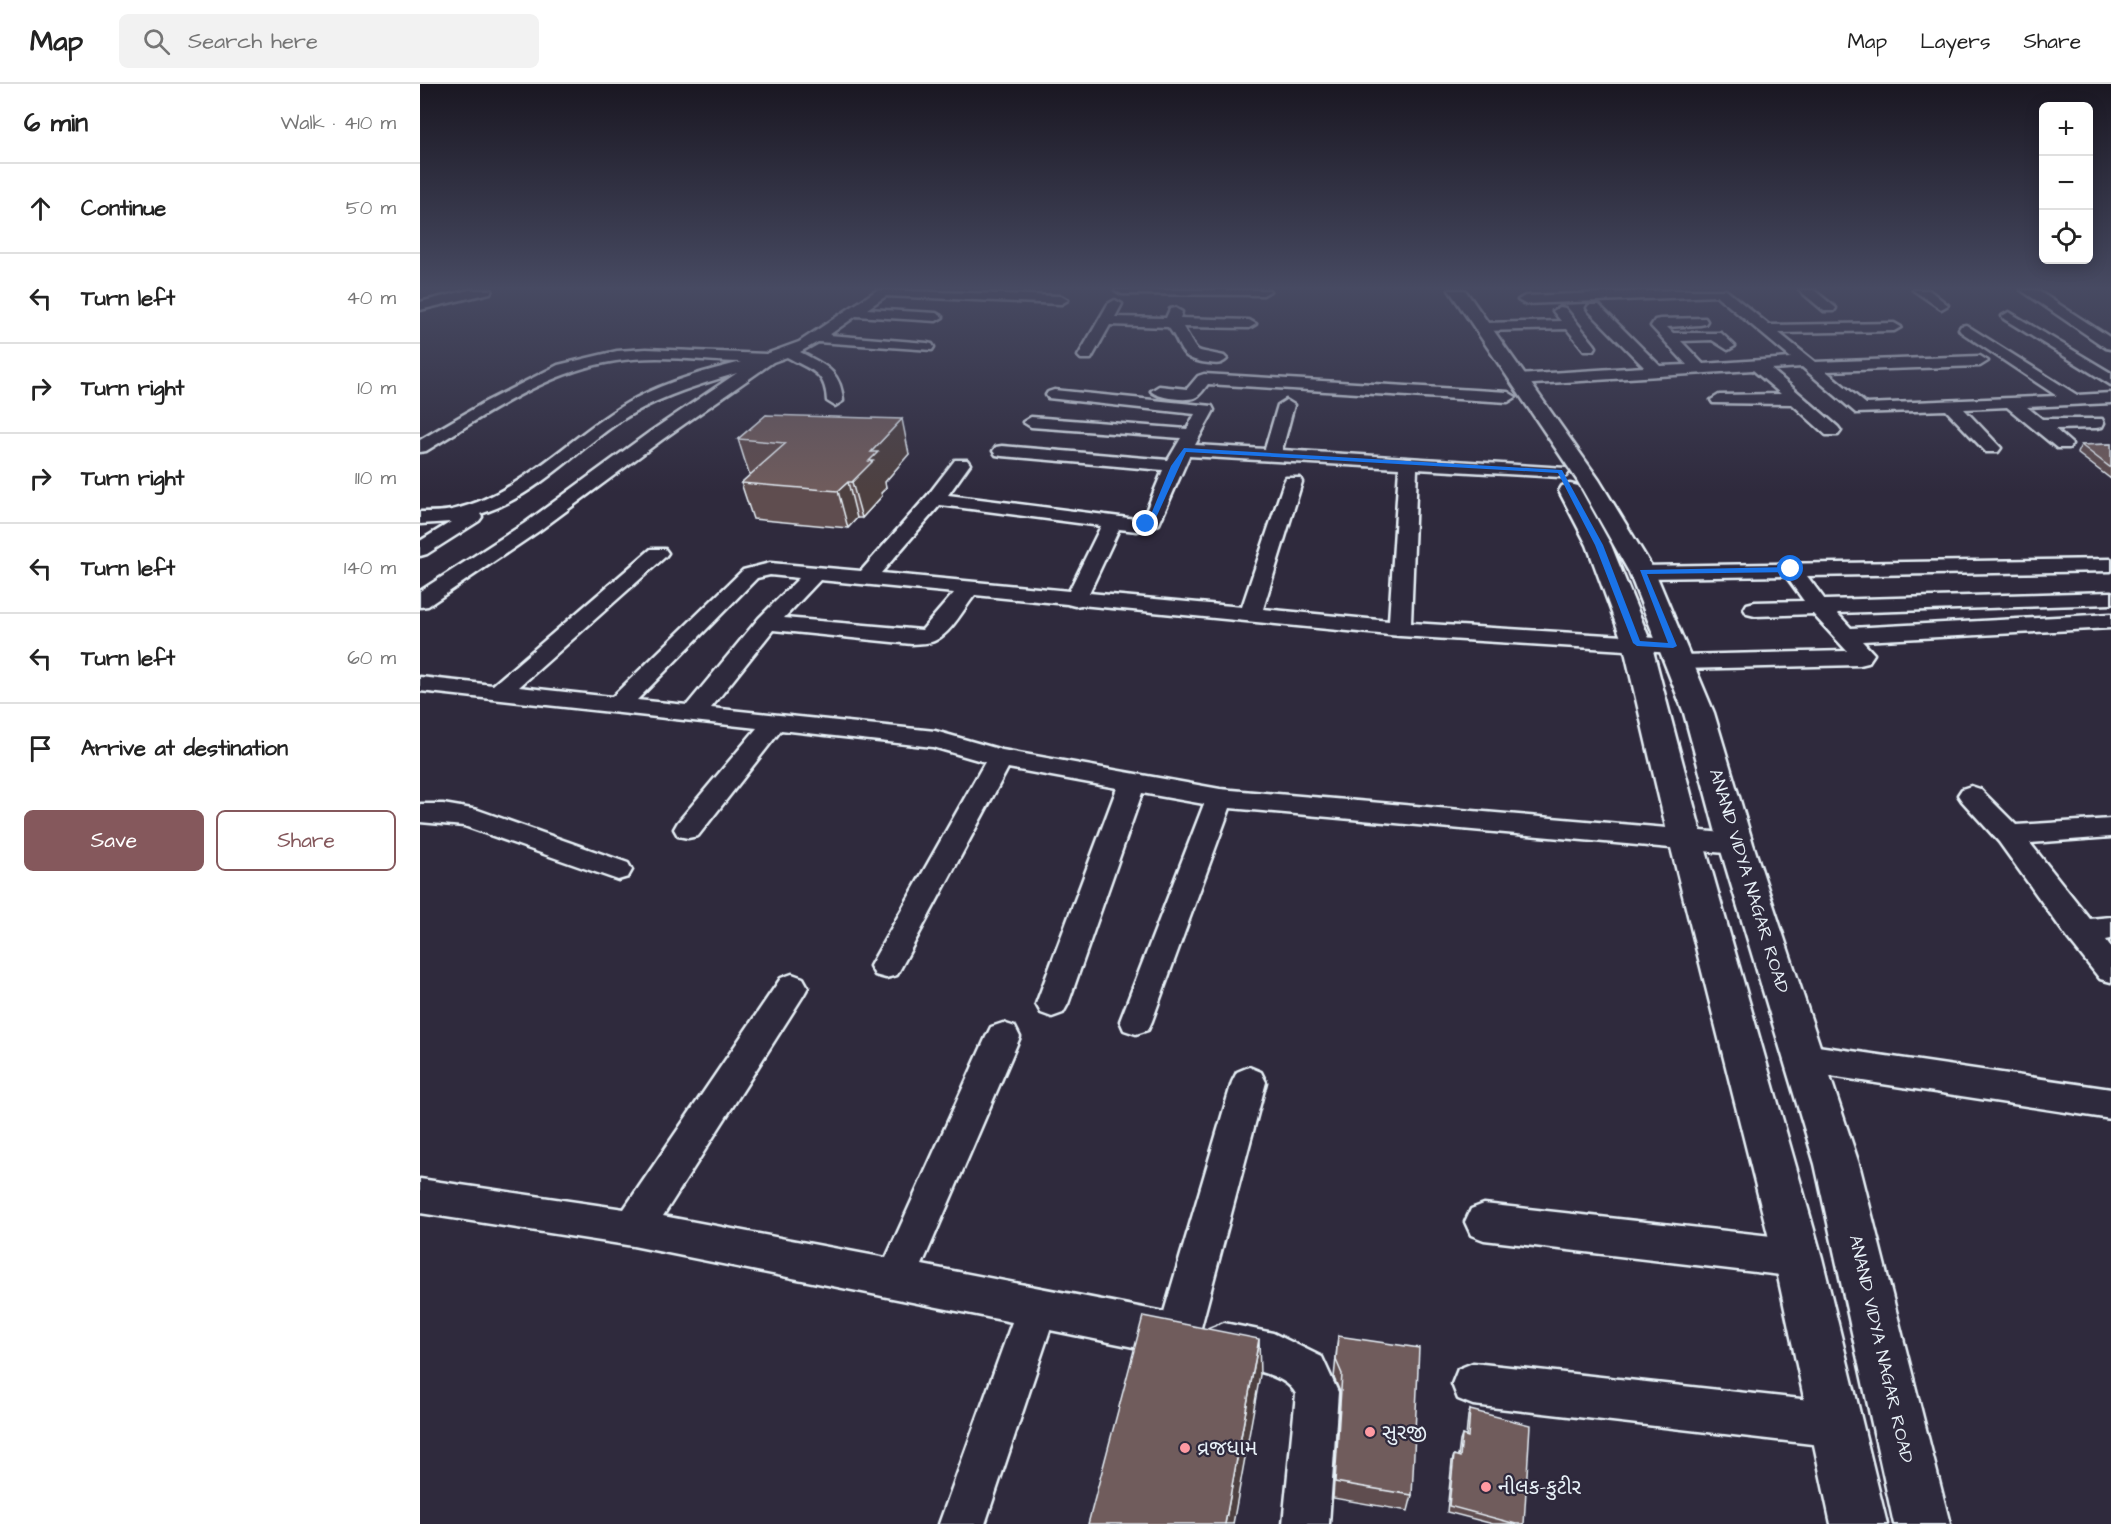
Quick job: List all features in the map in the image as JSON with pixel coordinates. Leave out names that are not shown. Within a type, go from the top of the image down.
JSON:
[{"type":"main road","name":"ANAND VIDYA NAGAR ROAD","points":[[1489,357],[1513,389],[1539,406],[1582,471],[1642,572],[1700,713],[1736,844],[1837,1164],[1922,1524]]},
{"type":"main road","name":"ANAND VIDYA NAGAR ROAD","points":[[1498,357],[1599,545],[1637,643],[1686,840],[1798,1258],[1859,1524]]},
{"type":"street","points":[[420,447],[530,384],[563,368],[622,357]]},
{"type":"street","points":[[724,357],[768,359]]},
{"type":"street","points":[[420,550],[515,489],[641,401],[676,386],[773,357]]},
{"type":"street","points":[[798,357],[823,372],[834,384],[835,401]]},
{"type":"street","points":[[1202,357],[1219,359]]},
{"type":"street","points":[[1642,357],[1656,371]]},
{"type":"street","points":[[1689,357],[1700,369]]},
{"type":"street","points":[[1800,357],[1863,409],[2111,398]]},
{"type":"street","points":[[2009,357],[2076,401]]},
{"type":"street","points":[[2075,357],[2111,380]]},
{"type":"street","points":[[420,601],[532,527],[657,435],[768,359]]},
{"type":"street","points":[[1068,384],[1191,394],[1204,379],[1513,389],[1656,371],[1757,365],[1980,361]]},
{"type":"street","points":[[1757,365],[1832,431]]},
{"type":"street","points":[[935,499],[1137,525],[1152,520],[1183,450],[1206,410],[1054,395]]},
{"type":"street","points":[[1719,400],[1795,399]]},
{"type":"street","points":[[2012,403],[2063,444]]},
{"type":"street","points":[[1272,455],[1286,405]]},
{"type":"street","points":[[1951,406],[1992,448]]},
{"type":"street","points":[[1031,422],[1183,450]]},
{"type":"street","points":[[2038,424],[2096,423]]},
{"type":"street","points":[[1002,452],[1183,450],[1560,472]]},
{"type":"street","points":[[1400,629],[1408,463]]},
{"type":"street","points":[[866,578],[935,499],[961,464]]},
{"type":"street","points":[[1251,614],[1293,482]]},
{"type":"street","points":[[420,518],[456,516],[478,508],[515,489]]},
{"type":"street","points":[[1075,600],[1113,522]]},
{"type":"street","points":[[499,692],[658,553]]},
{"type":"street","points":[[1642,572],[2111,565]]},
{"type":"street","points":[[618,705],[750,574],[770,569],[1075,600],[1400,629],[1637,643],[1676,654],[1860,658],[1862,654],[1819,607],[1791,569]]},
{"type":"street","points":[[693,714],[767,623],[815,573]]},
{"type":"street","points":[[767,623],[912,637],[928,636],[936,630],[968,589]]},
{"type":"street","points":[[1755,609],[2111,598]]},
{"type":"street","points":[[1846,635],[2111,621]]},
{"type":"street","points":[[420,684],[934,739],[1000,758],[1132,784],[1220,798],[1736,844]]},
{"type":"street","points":[[688,829],[774,723]]},
{"type":"street","points":[[886,966],[1000,758]]},
{"type":"street","points":[[1052,1004],[1132,784]]},
{"type":"street","points":[[1971,795],[2009,835],[2080,932],[2111,970]]},
{"type":"street","points":[[1136,1021],[1220,798]]},
{"type":"street","points":[[420,813],[443,813],[468,818],[618,870]]},
{"type":"street","points":[[2009,835],[2109,830]]},
{"type":"street","points":[[2080,932],[2111,928]]},
{"type":"street","points":[[633,1228],[792,987]]},
{"type":"street","points":[[896,1280],[1002,1037]]},
{"type":"street","points":[[1804,1058],[2111,1104]]},
{"type":"street","points":[[1178,1335],[1249,1082]]},
{"type":"street","points":[[420,1196],[633,1228],[1274,1354],[1307,1372],[1317,1392],[1306,1524]]},
{"type":"street","points":[[1484,1222],[1798,1258]]},
{"type":"street","points":[[962,1524],[1037,1308]]},
{"type":"street","points":[[1473,1384],[1838,1425]]},
{"type":"building","points":[[766,415],[902,419],[871,452],[878,452],[869,461],[873,461],[852,482],[848,482],[838,491],[741,483],[786,443],[738,439]]},
{"type":"building","points":[[2111,444],[2111,468],[2081,445]]},
{"type":"building","name":"વ્રજધામ","points":[[1143,1316],[1259,1339],[1225,1524],[1088,1524]]},
{"type":"building","name":"સુરજી","points":[[1338,1336],[1419,1348],[1412,1495],[1335,1482],[1342,1374],[1336,1360]]},
{"type":"building","name":"નીલક-કુટીર","points":[[1470,1410],[1530,1425],[1524,1524],[1516,1524],[1449,1506],[1454,1455],[1460,1457],[1462,1435],[1468,1437]]},
{"type":"place","name":"સુરજી","points":[[1370,1432]]},
{"type":"place","name":"વ્રજધામ","points":[[1185,1448]]},
{"type":"place","name":"નીલક-કુટીર","points":[[1486,1487]]},
{"type":"route","points":[[1146,524],[1152,520],[1174,466],[1184,450],[1560,472],[1599,545],[1637,643],[1673,646],[1642,572],[1791,569]]}]
